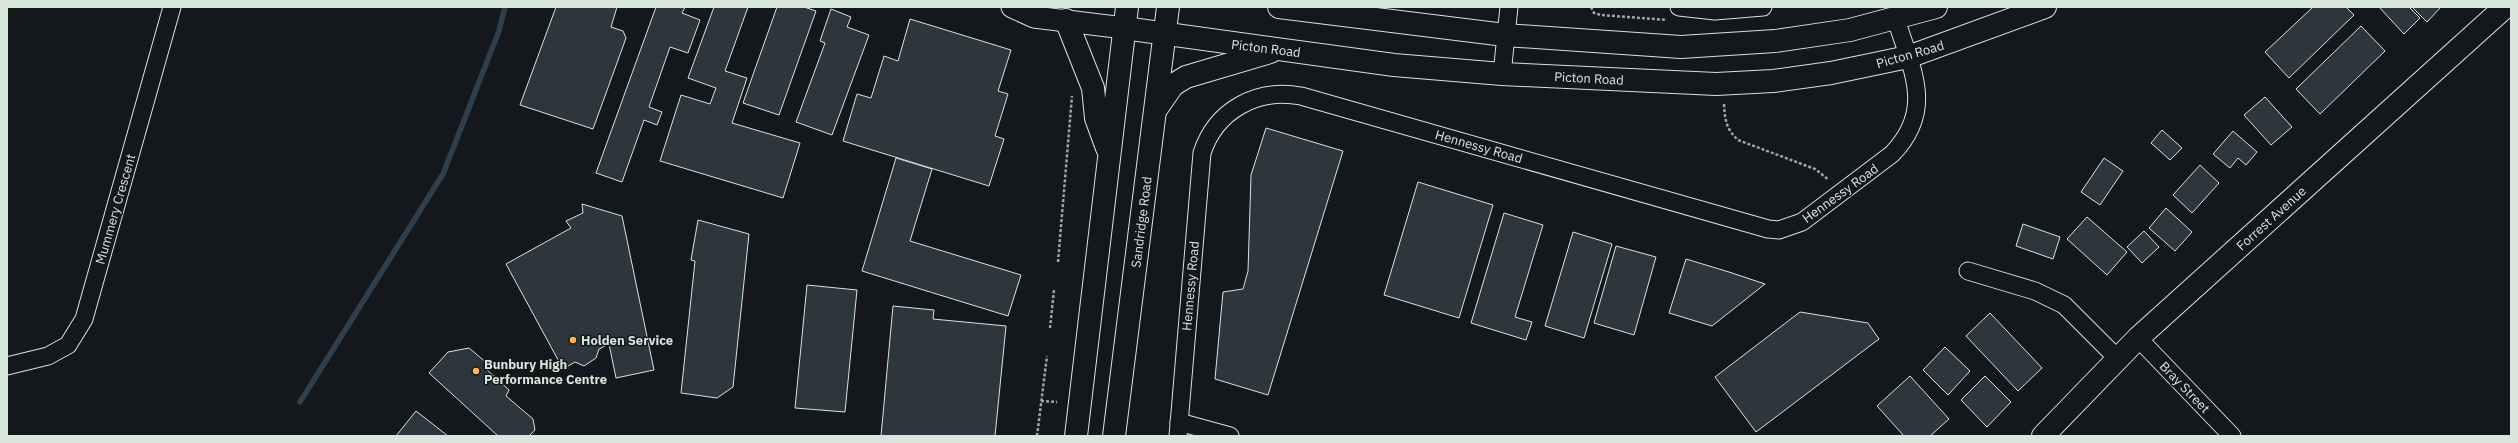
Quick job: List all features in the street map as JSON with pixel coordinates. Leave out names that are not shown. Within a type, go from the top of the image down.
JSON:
[{"type":"main road","points":[[1076,436],[1127,7]]},
{"type":"main road","name":"Sandridge Road","points":[[1114,436],[1168,7]]},
{"type":"main road","points":[[1279,7],[1505,35],[1681,47],[1721,46],[1850,30],[1896,19],[1936,7]]},
{"type":"main road","name":"Picton Road","points":[[1124,28],[1394,65],[1502,74],[1724,84],[1773,81],[1831,73],[1908,57],[2045,7]]},
{"type":"main road","name":"Forrest Avenue","points":[[2043,436],[2138,338],[2505,7]]},
{"type":"main road","points":[[1066,20],[1094,88],[1096,118],[1109,155]]},
{"type":"main road","points":[[1155,110],[1173,85],[1186,77],[1279,49]]},
{"type":"street","name":"Mummery Crescent","points":[[7,366],[48,356],[68,345],[84,319],[172,7]]},
{"type":"street","points":[[1012,7],[1034,17],[1124,28]]},
{"type":"street","points":[[1502,74],[1509,7]]},
{"type":"street","points":[[1676,14],[1763,7]]},
{"type":"street","name":"Hennessy Road","points":[[1178,429],[1202,154],[1212,130],[1235,108],[1249,100],[1276,94],[1301,96],[1752,224],[1779,230],[1802,222],[1892,154],[1903,143],[1918,109],[1917,91],[1896,19]]},
{"type":"street","points":[[1968,272],[2035,291],[2064,305],[2117,358]]},
{"type":"street","name":"Bray Street","points":[[2138,338],[2232,436]]},
{"type":"street","points":[[1178,429],[1230,436]]},
{"type":"path","points":[[1591,7],[1594,12],[1601,16],[1676,14]]},
{"type":"path","points":[[1058,262],[1072,90]]},
{"type":"path","points":[[1724,98],[1725,123],[1730,133],[1738,140],[1815,169],[1825,175],[1832,184]]},
{"type":"path","points":[[1050,328],[1054,290]]},
{"type":"path","points":[[1038,436],[1046,356]]},
{"type":"path","points":[[1041,401],[1057,402]]},
{"type":"building","points":[[556,7],[617,7],[611,27],[623,31],[626,38],[593,129],[520,105]]},
{"type":"building","points":[[656,7],[685,7],[682,13],[700,20],[688,53],[670,47],[649,107],[662,112],[657,125],[644,120],[622,182],[596,173]]},
{"type":"building","points":[[714,7],[748,7],[725,71],[747,78],[732,123],[800,143],[783,198],[660,161],[681,95],[710,104],[716,88],[688,78]]},
{"type":"building","points":[[777,7],[804,7],[816,11],[779,115],[743,103]]},
{"type":"building","points":[[2313,7],[2346,7],[2354,15],[2289,78],[2265,52]]},
{"type":"building","points":[[2379,7],[2409,7],[2420,18],[2404,34]]},
{"type":"building","points":[[2412,7],[2441,7],[2427,22]]},
{"type":"building","points":[[831,9],[851,17],[847,27],[869,35],[832,135],[796,122],[825,43],[820,41]]},
{"type":"building","points":[[910,19],[1011,50],[998,91],[1008,94],[995,136],[1004,139],[989,186],[843,141],[857,94],[871,98],[884,56],[898,61]]},
{"type":"building","points":[[2361,26],[2385,51],[2320,114],[2296,89]]},
{"type":"building","points":[[2265,97],[2292,127],[2271,145],[2244,115]]},
{"type":"building","points":[[1266,128],[1343,151],[1268,395],[1215,379],[1223,292],[1243,289],[1248,271],[1251,175]]},
{"type":"building","points":[[2162,130],[2182,148],[2170,160],[2151,143]]},
{"type":"building","points":[[2233,131],[2257,152],[2246,165],[2238,158],[2230,168],[2213,154]]},
{"type":"building","points":[[896,158],[932,169],[910,241],[1021,275],[1008,316],[862,271]]},
{"type":"building","points":[[2104,158],[2123,171],[2100,205],[2081,192]]},
{"type":"building","points":[[2200,165],[2219,183],[2192,213],[2173,195]]},
{"type":"building","points":[[1418,182],[1493,205],[1459,318],[1384,295]]},
{"type":"building","points":[[582,204],[622,216],[654,370],[616,378],[609,344],[599,349],[596,358],[584,366],[575,362],[563,369],[506,264],[571,228],[566,221],[583,213]]},
{"type":"building","points":[[2166,208],[2192,232],[2175,251],[2149,228]]},
{"type":"building","points":[[1504,213],[1543,225],[1515,317],[1532,322],[1526,340],[1471,323]]},
{"type":"building","points":[[2087,217],[2127,252],[2107,275],[2067,239]]},
{"type":"building","points":[[698,220],[749,234],[733,387],[717,398],[681,393],[695,261],[691,260]]},
{"type":"building","points":[[2023,224],[2060,237],[2053,259],[2016,246]]},
{"type":"building","points":[[2144,231],[2159,247],[2142,263],[2127,247]]},
{"type":"building","points":[[1573,232],[1612,244],[1584,338],[1545,326]]},
{"type":"building","points":[[1616,246],[1656,257],[1634,335],[1594,323]]},
{"type":"building","points":[[1686,259],[1765,284],[1712,326],[1669,313]]},
{"type":"building","points":[[807,285],[857,290],[845,412],[795,408]]},
{"type":"building","points":[[893,306],[934,310],[933,319],[1006,326],[995,436],[881,436]]},
{"type":"building","points":[[1800,312],[1868,323],[1879,339],[1756,432],[1715,377]]},
{"type":"building","points":[[1990,313],[2042,368],[2018,391],[1966,336]]},
{"type":"building","points":[[1945,347],[1970,371],[1948,395],[1923,370]]},
{"type":"building","points":[[469,348],[488,364],[485,368],[509,390],[506,396],[533,419],[535,430],[529,436],[498,436],[429,373],[448,352]]},
{"type":"building","points":[[1910,376],[1949,419],[1930,436],[1904,436],[1877,406]]},
{"type":"building","points":[[1985,376],[2011,402],[1987,427],[1961,400]]},
{"type":"building","points":[[416,411],[448,436],[396,436]]},
{"type":"waterway","points":[[300,402],[443,174],[499,31],[505,7]]},
{"type":"place","name":"Holden Service","points":[[573,340]]},
{"type":"place","name":"Bunbury High Performance Centre","points":[[476,371]]}]
